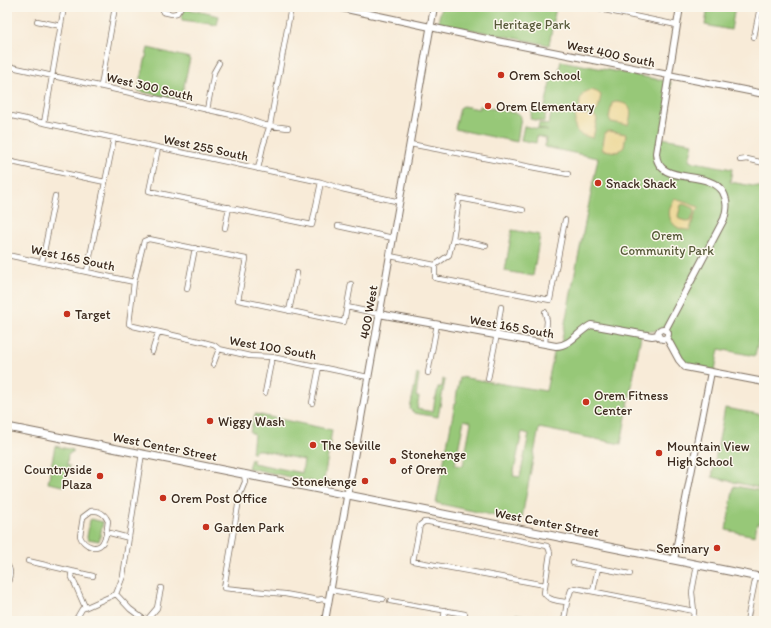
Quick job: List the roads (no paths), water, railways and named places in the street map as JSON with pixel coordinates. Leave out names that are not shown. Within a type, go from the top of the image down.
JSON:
[{"type":"main road","name":"West Center Street","points":[[7,427],[244,473],[764,578]]},
{"type":"street","points":[[44,123],[64,7]]},
{"type":"street","points":[[101,86],[114,7]]},
{"type":"street","points":[[163,12],[172,14],[177,13],[181,7]]},
{"type":"street","points":[[258,169],[263,146],[270,125],[291,7]]},
{"type":"street","name":"West 400 South","points":[[337,7],[669,76],[764,94]]},
{"type":"street","name":"400 West","points":[[325,621],[434,7]]},
{"type":"street","points":[[590,7],[677,25]]},
{"type":"street","points":[[658,335],[661,330],[665,330],[724,219],[727,206],[726,198],[721,190],[712,182],[668,172],[660,167],[657,162],[656,153],[680,7]]},
{"type":"street","points":[[754,37],[760,7]]},
{"type":"street","points":[[758,14],[764,15]]},
{"type":"street","points":[[37,21],[61,26]]},
{"type":"street","points":[[207,110],[214,72],[219,63]]},
{"type":"street","name":"West 300 South","points":[[7,66],[240,117],[264,125],[288,128]]},
{"type":"street","name":"West 255 South","points":[[7,115],[321,182],[342,189],[400,202]]},
{"type":"street","points":[[87,272],[114,138]]},
{"type":"street","points":[[410,144],[568,174]]},
{"type":"street","points":[[158,148],[149,191],[312,225],[321,182]]},
{"type":"street","points":[[740,160],[747,159],[764,163]]},
{"type":"street","points":[[7,161],[105,182]]},
{"type":"street","points":[[42,262],[55,196]]},
{"type":"street","points":[[390,256],[435,265],[449,255],[459,198],[523,210]]},
{"type":"street","points":[[225,228],[229,207]]},
{"type":"street","points":[[435,265],[434,278],[550,300],[565,220]]},
{"type":"street","points":[[338,226],[393,238]]},
{"type":"street","points":[[134,282],[144,241],[149,239],[246,259],[238,300],[344,322],[351,284]]},
{"type":"street","points":[[453,239],[486,246]]},
{"type":"street","points":[[187,289],[195,248]]},
{"type":"street","name":"West 165 South","points":[[7,255],[134,282]]},
{"type":"street","points":[[289,311],[297,273]]},
{"type":"street","name":"West 100 South","points":[[134,282],[129,324],[133,326],[158,333],[203,342],[214,345],[219,349],[250,356],[272,357],[368,377]]},
{"type":"street","points":[[347,307],[379,314]]},
{"type":"street","points":[[488,379],[501,307]]},
{"type":"street","points":[[545,312],[547,321],[545,343]]},
{"type":"street","name":"West 165 South","points":[[379,314],[562,346],[591,325],[652,336],[658,335],[661,339],[667,338]]},
{"type":"street","points":[[428,373],[437,324]]},
{"type":"street","points":[[665,330],[668,334],[667,338],[683,366],[764,382]]},
{"type":"street","points":[[152,352],[158,333]]},
{"type":"street","points":[[214,365],[219,349]]},
{"type":"street","points":[[265,393],[272,357]]},
{"type":"street","points":[[312,403],[319,367]]},
{"type":"street","points":[[674,560],[710,372]]},
{"type":"street","points":[[75,621],[82,609],[85,607],[116,594],[122,576],[142,453]]},
{"type":"street","points":[[244,473],[245,482],[240,494],[224,588],[285,594],[318,600],[329,600]]},
{"type":"street","points":[[91,511],[102,513],[108,521],[106,532],[104,541],[100,545],[93,547],[86,545],[80,536],[84,517],[91,511]]},
{"type":"street","points":[[545,585],[414,561],[420,527],[424,522],[432,523],[547,546],[550,553],[544,593],[546,597],[567,602]]},
{"type":"street","points":[[106,532],[129,538]]},
{"type":"street","points":[[28,561],[93,576]]},
{"type":"street","points":[[573,563],[630,574]]},
{"type":"street","points":[[7,565],[10,568],[7,588]]},
{"type":"street","points":[[693,621],[694,611],[692,592],[697,565]]},
{"type":"street","points":[[593,591],[598,568]]},
{"type":"street","points":[[72,571],[71,575],[85,607]]},
{"type":"street","points":[[747,621],[756,576]]},
{"type":"street","points":[[116,594],[130,609],[146,621],[157,608],[161,588]]},
{"type":"street","points":[[564,621],[567,602],[571,590],[575,588],[694,611]]},
{"type":"street","points":[[331,590],[383,599]]},
{"type":"street","points":[[390,601],[465,614]]},
{"type":"street","points":[[443,621],[445,610]]},
{"type":"place","name":"Orem School","points":[[501,75]]},
{"type":"place","name":"Orem Elementary","points":[[488,106]]},
{"type":"place","name":"Snack Shack","points":[[598,183]]},
{"type":"place","name":"Target","points":[[67,314]]},
{"type":"place","name":"Orem Fitness Center","points":[[586,402]]},
{"type":"place","name":"Wiggy Wash","points":[[210,421]]},
{"type":"place","name":"The Seville","points":[[313,445]]},
{"type":"place","name":"Mountain View High School","points":[[659,453]]},
{"type":"place","name":"Stonehenge of Orem","points":[[393,461]]},
{"type":"place","name":"Countryside Plaza","points":[[100,476]]},
{"type":"place","name":"Stonehenge","points":[[365,481]]},
{"type":"place","name":"Orem Post Office","points":[[163,498]]},
{"type":"place","name":"Garden Park","points":[[206,527]]},
{"type":"place","name":"Seminary","points":[[717,548]]},
{"type":"park label","name":"Heritage Park","points":[[532,24]]},
{"type":"park label","name":"Orem Community Park","points":[[667,242]]}]
